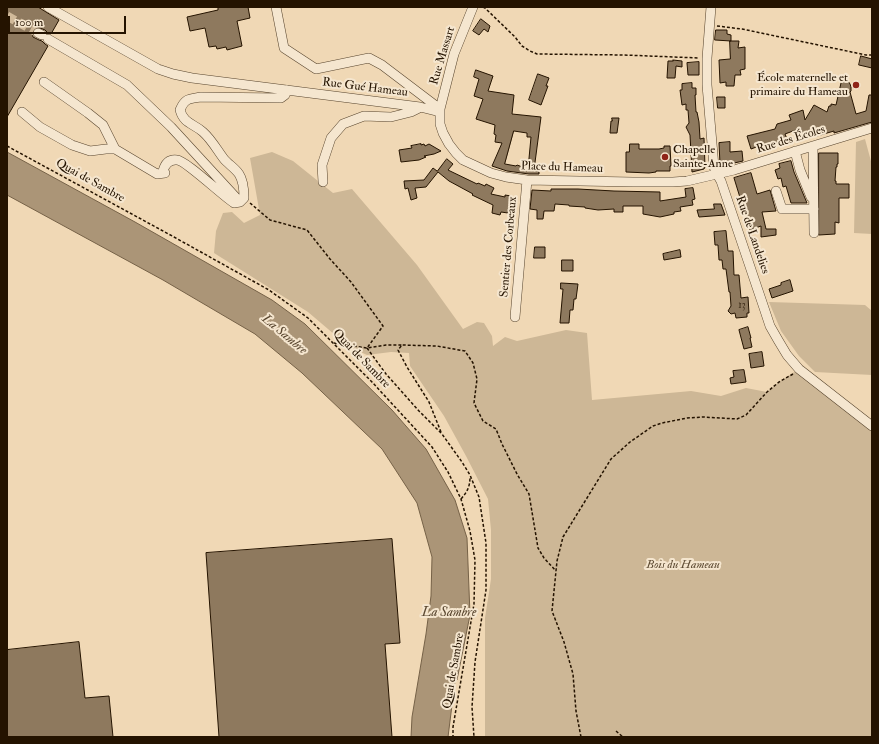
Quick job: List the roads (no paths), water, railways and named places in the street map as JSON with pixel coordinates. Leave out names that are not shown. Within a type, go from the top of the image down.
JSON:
[{"type":"street","name":"Rue Gué Hameau","points":[[48,7],[158,69],[173,74],[192,78],[440,110]]},
{"type":"street","points":[[276,7],[284,48],[316,69],[369,58],[382,65],[440,110]]},
{"type":"street","name":"Rue Massart","points":[[440,110],[454,54],[473,7]]},
{"type":"street","name":"Rue de Landelies","points":[[711,7],[707,58],[707,85],[714,167],[721,181],[740,241],[770,326],[787,355],[799,369],[872,426]]},
{"type":"street","points":[[43,36],[127,85],[171,127],[242,200]]},
{"type":"street","points":[[44,82],[103,125],[115,149]]},
{"type":"street","points":[[242,200],[244,191],[239,174],[224,159],[211,139],[199,128],[181,116],[180,110],[183,103],[187,99],[200,97],[281,98],[285,95],[287,90]]},
{"type":"street","points":[[323,182],[322,165],[331,138],[343,124],[364,116],[391,117],[410,112],[420,107]]},
{"type":"street","name":"Place du Hameau","points":[[440,110],[440,124],[443,133],[452,148],[463,160],[491,173],[506,177],[527,180],[673,182],[687,181],[717,174]]},
{"type":"street","points":[[22,112],[40,127],[72,145],[90,151],[115,149],[157,174],[165,173],[165,165],[171,160],[178,160],[192,169],[234,203],[242,200]]},
{"type":"street","name":"Rue des Écoles","points":[[717,174],[872,128]]},
{"type":"street","points":[[813,146],[814,234]]},
{"type":"street","points":[[795,151],[800,170],[814,205]]},
{"type":"street","name":"Sentier des Corbeaux","points":[[516,317],[527,180]]},
{"type":"street","points":[[776,191],[782,209],[814,205]]},
{"type":"water","name":"La Sambre","points":[[7,152],[135,222],[272,300],[305,324],[392,410],[426,449],[455,500],[467,538],[470,615],[457,680],[455,681],[448,737],[411,737],[412,717],[431,596],[432,557],[417,503],[382,449],[302,373],[255,334],[163,280],[7,195]]},
{"type":"tunnel","points":[[7,16],[38,33]]},
{"type":"place","name":"École maternelle et primaire du Hameau","points":[[856,85]]},
{"type":"place","name":"Chapelle Sainte-Anne","points":[[665,157]]},
{"type":"park label","name":"Bois du Hameau","points":[[683,565]]}]
